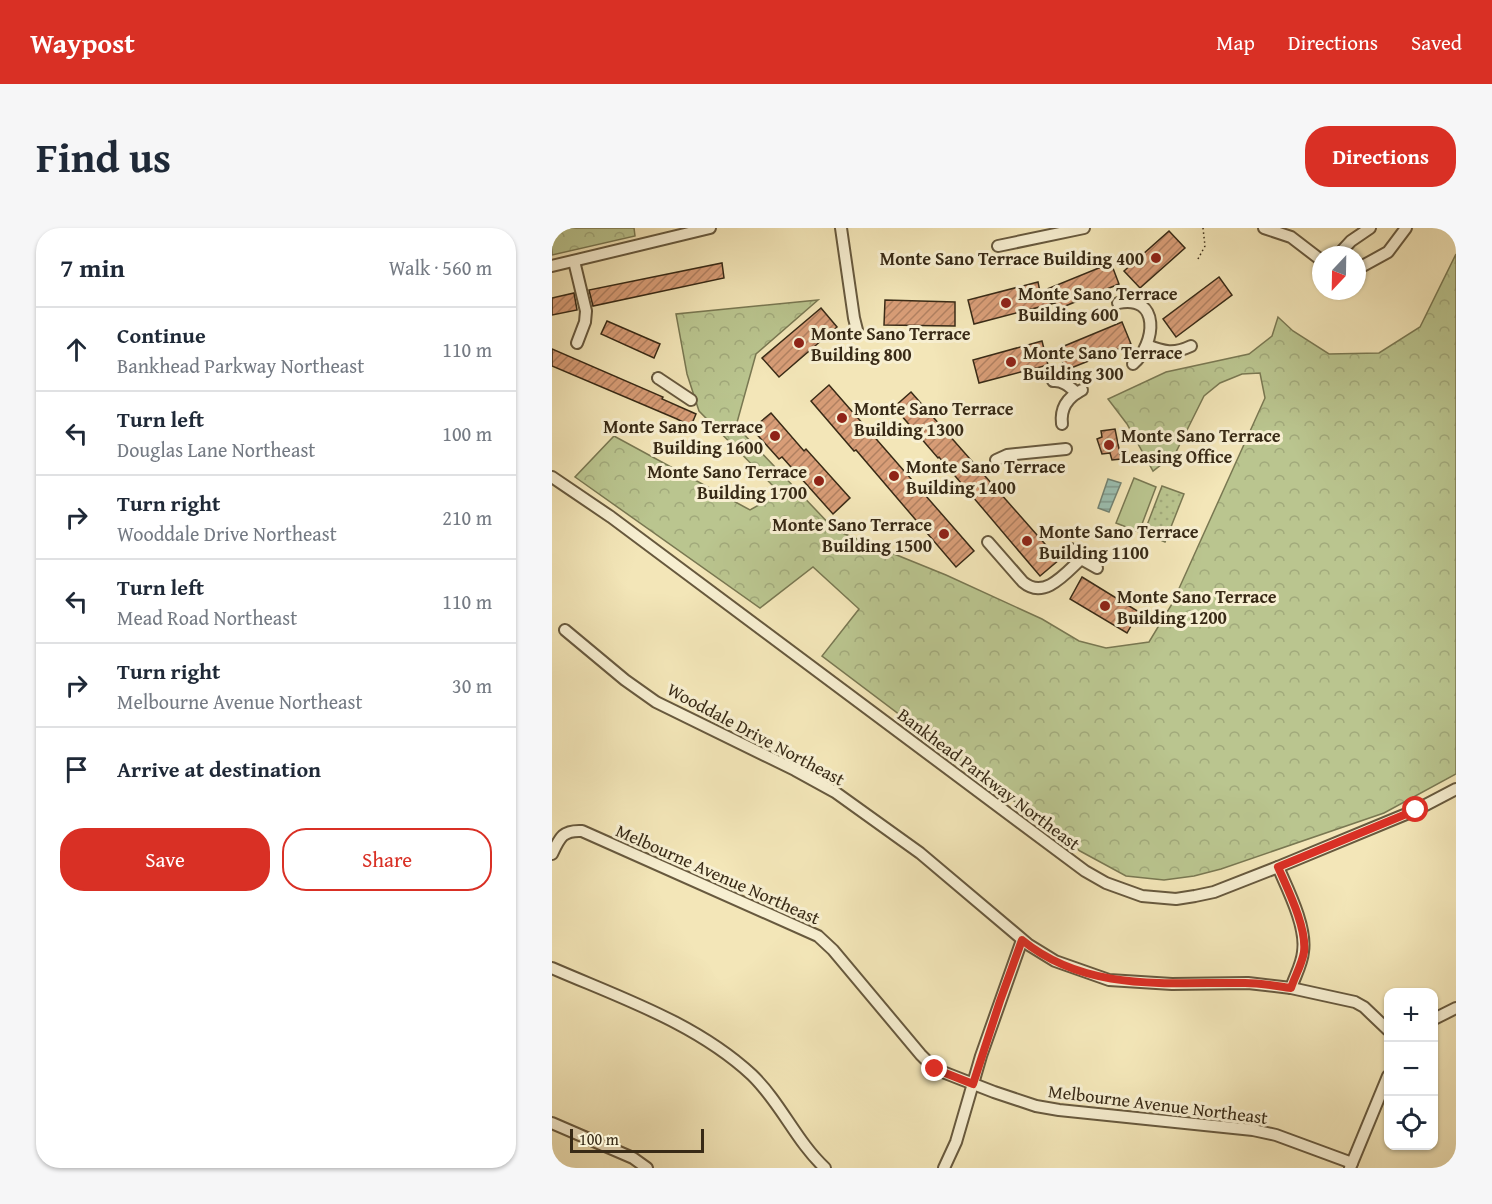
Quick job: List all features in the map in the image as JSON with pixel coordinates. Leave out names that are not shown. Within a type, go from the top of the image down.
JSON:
[{"type":"street","points":[[552,266],[710,228]]},
{"type":"street","points":[[841,228],[857,330]]},
{"type":"street","points":[[998,246],[1084,228]]},
{"type":"street","points":[[1264,228],[1291,237],[1312,253]]},
{"type":"street","points":[[1346,246],[1370,228]]},
{"type":"street","points":[[1366,264],[1388,252],[1405,228]]},
{"type":"street","points":[[574,261],[586,311],[585,322],[577,343]]},
{"type":"street","points":[[1118,303],[1127,301],[1148,310],[1150,317],[1147,345],[1133,364]]},
{"type":"street","points":[[1147,345],[1169,352],[1180,351],[1191,346]]},
{"type":"street","points":[[658,378],[692,400]]},
{"type":"street","points":[[1053,381],[1058,380],[1079,392],[1065,404],[1062,411],[1062,424]]},
{"type":"street","points":[[996,460],[1007,455],[1066,449]]},
{"type":"street","name":"Bankhead Parkway Northeast","points":[[552,477],[611,517],[1085,871],[1106,883],[1142,896],[1176,898],[1214,892],[1416,810],[1456,789]]},
{"type":"street","points":[[988,542],[1023,582],[1038,590],[1059,579],[1081,559]]},
{"type":"street","points":[[1071,549],[1081,559],[1097,568]]},
{"type":"street","name":"Wooddale Drive Northeast","points":[[565,630],[625,681],[656,702],[835,792],[920,853],[1022,940],[1055,961],[1109,980],[1172,984],[1248,983],[1291,988],[1355,1002],[1384,1025]]},
{"type":"street","name":"Melbourne Avenue Northeast","points":[[552,854],[564,833],[582,831],[818,936],[833,950],[921,1056],[935,1069],[973,1084],[1036,1106],[1059,1110],[1253,1130],[1276,1135],[1351,1166]]},
{"type":"street","points":[[1278,867],[1296,912],[1304,941],[1304,953],[1291,988]]},
{"type":"street","points":[[944,1168],[956,1142],[1000,1001],[1022,940]]},
{"type":"street","points":[[552,968],[682,1025],[705,1038],[724,1052],[763,1088],[784,1113],[803,1143],[825,1168]]},
{"type":"street","points":[[1438,1017],[1456,1008]]},
{"type":"street","points":[[1351,1166],[1384,1088]]},
{"type":"street","points":[[552,1123],[633,1158],[647,1168]]},
{"type":"path","points":[[1198,258],[1205,246],[1203,228]]},
{"type":"green space","points":[[552,228],[634,228],[635,236],[552,255]]},
{"type":"green space","points":[[1456,254],[1456,774],[1384,813],[1221,869],[1194,876],[1164,880],[1126,876],[1080,851],[822,656],[859,609],[813,567],[760,608],[575,477],[614,436],[750,510],[780,493],[699,411],[687,374],[676,314],[818,300],[756,354],[736,426],[835,530],[946,575],[1042,619],[1079,641],[1106,648],[1149,642],[1172,604],[1265,398],[1260,373],[1242,374],[1220,383],[1204,396],[1175,454],[1153,471],[1127,424],[1108,399],[1166,372],[1249,354],[1272,336],[1278,317],[1293,331],[1329,354],[1379,353],[1420,327]]},
{"type":"green space","points":[[1134,478],[1156,487],[1139,532],[1116,523]]},
{"type":"green space","points":[[1162,486],[1184,494],[1165,542],[1144,533]]},
{"type":"shaded area","points":[[1108,479],[1121,483],[1109,512],[1098,508]]},
{"type":"building","name":"Monte Sano Terrace Building 400","points":[[1169,231],[1185,248],[1140,288],[1124,271]]},
{"type":"building","points":[[722,263],[724,278],[593,306],[589,290]]},
{"type":"building","points":[[1111,263],[1119,284],[1058,309],[1055,303],[974,324],[968,300],[1038,282],[1040,292]]},
{"type":"building","points":[[1219,277],[1232,295],[1176,337],[1163,319]]},
{"type":"building","points":[[574,293],[577,310],[552,315],[552,298]]},
{"type":"building","points":[[885,300],[955,302],[955,326],[884,325]]},
{"type":"building","name":"Monte Sano Terrace Building 800","points":[[821,308],[837,327],[779,377],[762,358]]},
{"type":"building","points":[[607,321],[660,344],[654,358],[601,334]]},
{"type":"building","points":[[1122,322],[1131,344],[1066,370],[1057,349]]},
{"type":"building","name":"Monte Sano Terrace Building 300","points":[[1042,341],[1048,365],[979,383],[973,360]]},
{"type":"building","points":[[552,349],[663,397],[662,399],[696,414],[691,426],[552,366]]},
{"type":"building","points":[[829,385],[974,551],[956,567],[811,401]]},
{"type":"building","points":[[911,392],[1059,560],[1040,576],[894,407]]},
{"type":"building","points":[[771,413],[850,498],[833,514],[782,457],[779,459],[752,429]]},
{"type":"building","name":"Monte Sano Terrace Leasing Office","points":[[1115,429],[1121,459],[1112,460],[1110,453],[1102,454],[1097,439],[1102,437],[1101,431]]},
{"type":"building","name":"Monte Sano Terrace Building 1200","points":[[1082,577],[1139,612],[1127,633],[1070,599]]},
{"type":"place","name":"Monte Sano Terrace Building 400","points":[[1156,258]]},
{"type":"place","name":"Monte Sano Terrace Building 600","points":[[1006,303]]},
{"type":"place","name":"Monte Sano Terrace Building 800","points":[[799,343]]},
{"type":"place","name":"Monte Sano Terrace Building 300","points":[[1011,362]]},
{"type":"place","name":"Monte Sano Terrace Building 1300","points":[[842,418]]},
{"type":"place","name":"Monte Sano Terrace Building 1600","points":[[775,436]]},
{"type":"place","name":"Monte Sano Terrace Leasing Office","points":[[1109,445]]},
{"type":"place","name":"Monte Sano Terrace Building 1400","points":[[894,476]]},
{"type":"place","name":"Monte Sano Terrace Building 1700","points":[[819,481]]},
{"type":"place","name":"Monte Sano Terrace Building 1500","points":[[944,534]]},
{"type":"place","name":"Monte Sano Terrace Building 1100","points":[[1027,541]]},
{"type":"place","name":"Monte Sano Terrace Building 1200","points":[[1105,606]]},
{"type":"route","points":[[935,1069],[973,1084],[1022,940],[1055,961],[1109,980],[1172,984],[1248,983],[1291,988],[1304,953],[1304,941],[1296,912],[1278,867],[1416,810]]}]
